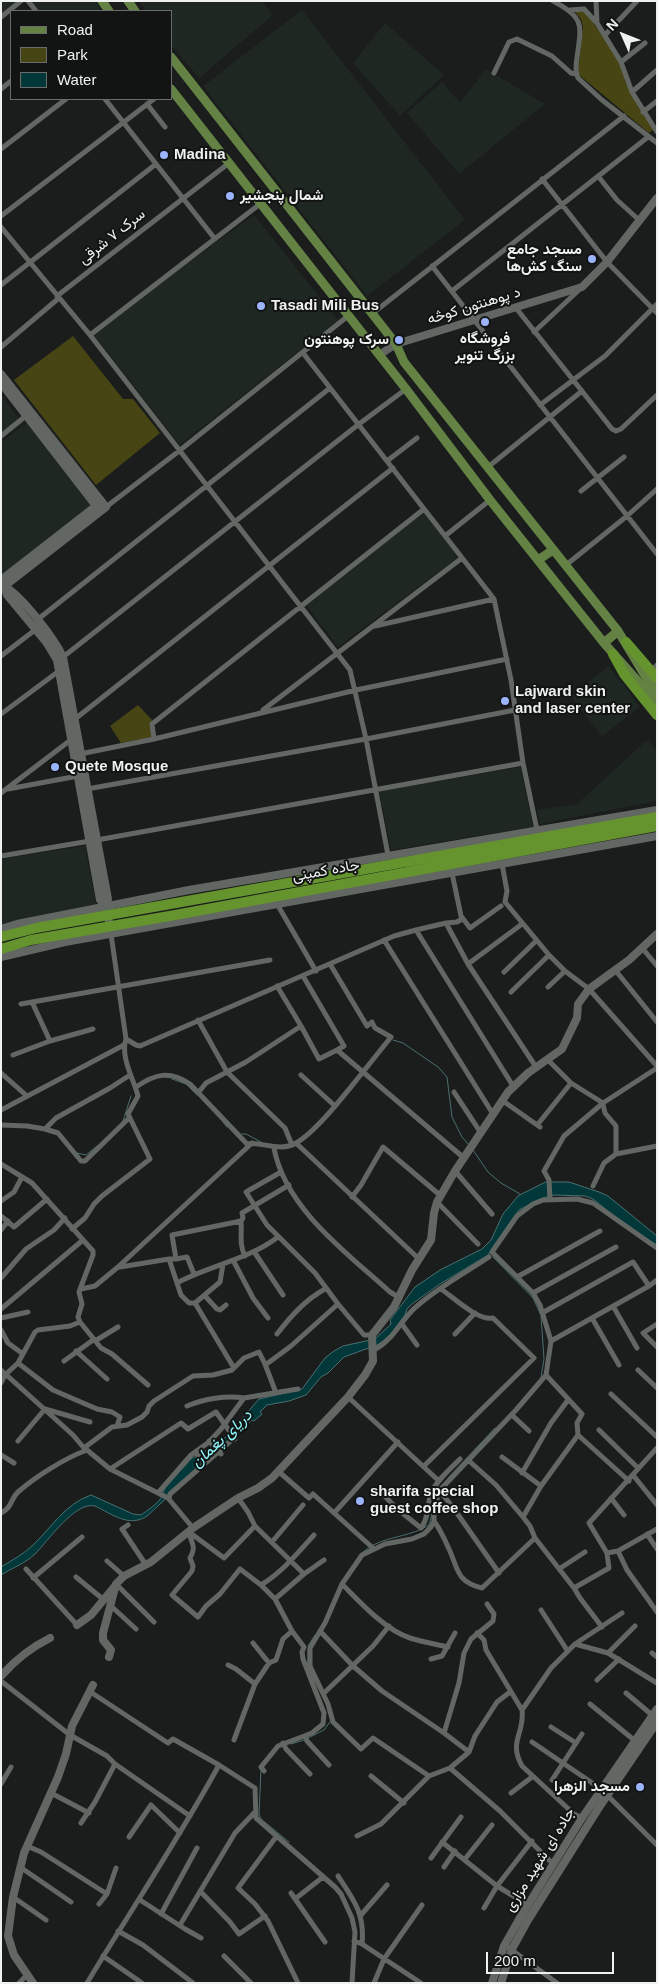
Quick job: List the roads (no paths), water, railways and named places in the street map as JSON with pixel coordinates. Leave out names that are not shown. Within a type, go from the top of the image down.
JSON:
[{"type":"highway","points":[[626,642],[655,671]]},
{"type":"highway","points":[[613,654],[624,674],[657,715]]},
{"type":"highway","name":"جاده کمپنی","points":[[1,937],[106,911],[657,817]]},
{"type":"highway","name":"جاده کمپنی","points":[[1,949],[31,940],[110,930],[657,826]]},
{"type":"main road","points":[[172,58],[396,344],[404,362],[618,631],[654,691],[657,703]]},
{"type":"main road","points":[[172,90],[490,500],[604,643],[613,654],[654,691]]},
{"type":"main road","points":[[392,372],[393,361],[404,362]]},
{"type":"main road","points":[[538,560],[554,550]]},
{"type":"main road","points":[[604,643],[618,631]]},
{"type":"street","points":[[1,17],[21,1]]},
{"type":"street","points":[[553,1],[570,10],[577,19],[581,29],[574,74]]},
{"type":"street","points":[[596,1],[597,24]]},
{"type":"street","points":[[605,35],[637,1]]},
{"type":"street","points":[[570,10],[584,9],[590,13],[621,62],[632,92],[657,132]]},
{"type":"street","points":[[494,73],[509,42],[517,39],[552,56],[602,100],[657,143]]},
{"type":"street","points":[[621,62],[645,43]]},
{"type":"street","points":[[632,92],[657,70]]},
{"type":"street","points":[[1,149],[65,100]]},
{"type":"street","points":[[106,100],[215,239]]},
{"type":"street","points":[[1,216],[153,100]]},
{"type":"street","points":[[643,112],[657,101]]},
{"type":"street","points":[[147,104],[165,127]]},
{"type":"street","points":[[372,313],[624,116]]},
{"type":"street","points":[[452,291],[648,137]]},
{"type":"street","name":"سرک ۷ شرقی","points":[[1,347],[58,297],[229,162]]},
{"type":"street","points":[[1,284],[156,164]]},
{"type":"street","points":[[598,176],[617,200],[640,220]]},
{"type":"street","points":[[540,405],[605,356],[656,309],[607,262],[542,179]]},
{"type":"street","name":"د پوهنتون کوڅه","points":[[379,355],[396,344],[582,287],[607,262],[657,198]]},
{"type":"street","points":[[90,335],[260,204]]},
{"type":"street","points":[[1,227],[90,335],[338,652],[350,670],[356,690],[388,855]]},
{"type":"street","points":[[432,266],[657,554]]},
{"type":"street","points":[[534,332],[582,287]]},
{"type":"street","points":[[516,308],[612,430],[621,429],[657,395]]},
{"type":"street","points":[[2,585],[101,507],[179,451],[348,316]]},
{"type":"street","points":[[303,353],[494,599],[507,660],[523,763],[537,830]]},
{"type":"street","points":[[1,374],[101,507]]},
{"type":"street","points":[[1,383],[101,507]]},
{"type":"street","points":[[37,620],[330,388]]},
{"type":"street","points":[[63,657],[359,424],[406,390]]},
{"type":"street","points":[[488,467],[549,415],[582,391]]},
{"type":"street","points":[[1,436],[27,415]]},
{"type":"street","points":[[387,460],[417,438]]},
{"type":"street","points":[[581,491],[624,457]]},
{"type":"street","points":[[75,719],[393,468]]},
{"type":"street","points":[[566,565],[657,489]]},
{"type":"street","points":[[445,536],[490,500]]},
{"type":"street","points":[[154,739],[152,724],[424,509]]},
{"type":"street","points":[[260,712],[462,558]]},
{"type":"street","points":[[2,585],[12,591],[37,620],[59,648],[63,657],[75,719],[80,766],[87,789],[93,841]]},
{"type":"street","points":[[2,585],[7,595],[51,650],[60,671],[72,739],[78,754]]},
{"type":"street","points":[[373,626],[494,599]]},
{"type":"street","points":[[1,656],[35,630]]},
{"type":"street","points":[[78,754],[154,739],[356,690],[507,660]]},
{"type":"street","points":[[1,714],[60,671]]},
{"type":"street","points":[[87,789],[515,710]]},
{"type":"street","points":[[3,791],[72,739]]},
{"type":"street","points":[[1,856],[523,763]]},
{"type":"street","points":[[72,1229],[85,1218],[102,1196],[150,1159],[128,1114],[138,1096],[130,1075],[124,1046],[126,1039],[120,987],[106,911],[108,899],[78,776],[80,766]]},
{"type":"street","points":[[3,791],[78,776]]},
{"type":"street","points":[[1,929],[17,924],[106,911],[189,890],[657,810]]},
{"type":"street","points":[[1,957],[110,930],[277,904],[657,836]]},
{"type":"street","points":[[502,864],[507,891],[504,900],[522,924],[565,971],[589,990],[656,1064],[603,1103],[564,1136],[544,1171],[549,1180],[550,1198]]},
{"type":"street","points":[[452,873],[462,918],[471,928],[501,906]]},
{"type":"street","points":[[277,904],[316,971]]},
{"type":"street","points":[[126,1039],[140,1046],[384,940],[416,930],[457,922],[462,918]]},
{"type":"street","points":[[446,924],[468,964],[536,1067]]},
{"type":"street","points":[[468,964],[522,924]]},
{"type":"street","points":[[416,930],[513,1086]]},
{"type":"street","points":[[26,1569],[77,1625],[91,1615],[124,1576],[146,1565],[191,1530],[238,1498],[258,1488],[278,1471],[348,1397],[370,1367],[373,1360],[372,1337],[400,1298],[412,1270],[432,1240],[434,1213],[439,1199],[455,1171],[502,1101],[513,1086],[562,1049],[576,1018],[578,1004],[589,990],[643,949],[657,934]]},
{"type":"street","points":[[384,940],[493,1114]]},
{"type":"street","points":[[504,972],[536,941]]},
{"type":"street","points":[[643,949],[657,966]]},
{"type":"street","points":[[511,992],[549,955]]},
{"type":"street","points":[[21,1004],[270,960]]},
{"type":"street","points":[[136,1087],[149,1078],[162,1075],[179,1077],[198,1093],[247,1144],[252,1143],[274,1148],[294,1144],[317,1126],[392,1037],[376,1028],[372,1022],[367,1026],[330,964]]},
{"type":"street","points":[[548,988],[565,971]]},
{"type":"street","points":[[616,971],[657,1022]]},
{"type":"street","points":[[277,986],[318,1059],[344,1046],[303,976]]},
{"type":"street","points":[[32,1002],[50,1041]]},
{"type":"street","points":[[198,1020],[227,1072],[285,1128],[294,1144],[419,1259]]},
{"type":"street","points":[[198,1093],[206,1083],[246,1062],[301,1026]]},
{"type":"street","points":[[13,1055],[50,1041],[93,1029]]},
{"type":"street","points":[[1,1110],[124,1046]]},
{"type":"street","points":[[337,1050],[464,1158]]},
{"type":"street","points":[[548,1060],[571,1083],[603,1103],[605,1113],[616,1126],[616,1154]]},
{"type":"street","points":[[1,1073],[27,1096]]},
{"type":"street","points":[[45,1129],[56,1118],[130,1075]]},
{"type":"street","points":[[301,1075],[335,1106]]},
{"type":"street","points":[[502,1101],[539,1126],[571,1083]]},
{"type":"street","points":[[454,1092],[481,1133]]},
{"type":"street","points":[[1,1125],[27,1126],[45,1129],[58,1134],[80,1160],[84,1161],[129,1118]]},
{"type":"street","points":[[81,1289],[95,1286],[118,1267],[252,1143]]},
{"type":"street","points":[[593,1186],[604,1162],[616,1154],[657,1146]]},
{"type":"street","points":[[352,1196],[361,1185],[383,1147],[439,1199],[478,1244]]},
{"type":"street","points":[[274,1148],[281,1172],[295,1198],[335,1242],[390,1292],[400,1298]]},
{"type":"street","points":[[1,1164],[32,1183],[93,1251],[79,1292],[82,1304],[78,1316],[80,1322],[94,1341],[148,1385]]},
{"type":"street","points":[[455,1171],[492,1214]]},
{"type":"street","points":[[281,1172],[246,1192],[254,1206],[278,1237],[315,1273],[325,1289],[364,1335],[372,1337]]},
{"type":"street","points":[[1,1201],[14,1192],[22,1177]]},
{"type":"street","points":[[245,1256],[240,1247],[242,1234],[240,1221],[243,1218],[242,1213],[289,1185]]},
{"type":"street","points":[[383,1494],[420,1528],[426,1523],[430,1499],[437,1488],[468,1460],[512,1415],[546,1375],[551,1341],[540,1306],[533,1293],[492,1252],[520,1213],[539,1201],[550,1198],[577,1199],[593,1203],[657,1248]]},
{"type":"street","points":[[1,1216],[14,1227],[47,1199]]},
{"type":"street","points":[[1,1278],[26,1249],[54,1230],[65,1218]]},
{"type":"street","points":[[176,1259],[172,1235],[240,1221]]},
{"type":"street","points":[[1,1230],[8,1222]]},
{"type":"street","points":[[517,1277],[600,1231]]},
{"type":"street","points":[[177,1283],[194,1274],[256,1253],[278,1237]]},
{"type":"street","points":[[1,1309],[83,1240]]},
{"type":"street","points":[[533,1293],[616,1248]]},
{"type":"street","points":[[256,1253],[283,1295]]},
{"type":"street","points":[[118,1267],[188,1257],[194,1274]]},
{"type":"street","points":[[373,1349],[381,1346],[392,1336],[415,1307],[488,1257]]},
{"type":"street","points":[[169,1259],[181,1295],[189,1303],[195,1303],[220,1282],[223,1264]]},
{"type":"street","points":[[233,1260],[253,1298],[268,1318]]},
{"type":"street","points":[[542,1313],[633,1262],[649,1286]]},
{"type":"street","points":[[551,1341],[657,1280]]},
{"type":"street","points":[[276,1334],[300,1306],[312,1296],[325,1289]]},
{"type":"street","points":[[424,1466],[534,1358],[493,1318],[486,1319],[475,1313],[441,1289]]},
{"type":"street","points":[[205,1296],[217,1310],[226,1305]]},
{"type":"street","points":[[195,1303],[234,1368]]},
{"type":"street","points":[[265,1364],[291,1346],[338,1304]]},
{"type":"street","points":[[613,1306],[637,1348]]},
{"type":"street","points":[[1,1318],[28,1312]]},
{"type":"street","points":[[455,1334],[475,1313]]},
{"type":"street","points":[[592,1318],[618,1365]]},
{"type":"street","points":[[1,1383],[5,1375],[18,1362],[38,1330],[70,1326],[80,1322]]},
{"type":"street","points":[[402,1324],[417,1345]]},
{"type":"street","points":[[657,1324],[644,1333],[657,1347]]},
{"type":"street","points":[[64,1361],[76,1351],[118,1327]]},
{"type":"street","points":[[1,1330],[8,1343],[22,1354]]},
{"type":"street","points":[[76,1351],[107,1379]]},
{"type":"street","points":[[1,1513],[12,1505],[16,1494],[55,1467],[86,1449],[112,1427],[127,1425],[142,1417],[154,1401],[193,1376],[213,1375],[232,1370],[244,1358],[259,1352],[276,1393]]},
{"type":"street","points":[[18,1362],[53,1390],[97,1410],[112,1412],[120,1417],[117,1426]]},
{"type":"street","points":[[1,1370],[110,1469],[168,1499],[191,1530],[224,1558],[255,1526]]},
{"type":"street","points":[[638,1370],[657,1388]]},
{"type":"street","points":[[523,1517],[541,1486],[578,1435],[577,1423],[582,1414],[546,1375]]},
{"type":"street","points":[[187,1406],[197,1402],[231,1396],[244,1398],[298,1389]]},
{"type":"street","points":[[611,1394],[657,1437]]},
{"type":"street","points":[[348,1397],[439,1481]]},
{"type":"street","points":[[159,1493],[195,1453],[210,1442],[244,1398]]},
{"type":"street","points":[[522,1473],[551,1423],[568,1400]]},
{"type":"street","points":[[45,1409],[90,1422]]},
{"type":"street","points":[[18,1441],[45,1409]]},
{"type":"street","points":[[110,1469],[181,1423],[188,1429],[216,1412],[235,1439],[204,1463],[170,1494],[168,1499]]},
{"type":"street","points":[[512,1415],[529,1431]]},
{"type":"street","points":[[599,1430],[638,1468]]},
{"type":"street","points":[[578,1435],[629,1481]]},
{"type":"street","points":[[210,1442],[220,1452]]},
{"type":"street","points":[[335,1512],[398,1442]]},
{"type":"street","points":[[574,1588],[609,1568],[610,1563],[607,1553],[588,1523],[629,1481],[638,1468],[657,1448]]},
{"type":"street","points":[[195,1453],[204,1463]]},
{"type":"street","points":[[1,1455],[14,1463]]},
{"type":"street","points":[[502,1458],[541,1486]]},
{"type":"street","points":[[460,1459],[439,1481],[434,1508],[434,1522],[449,1548],[456,1569],[465,1581],[482,1588],[535,1538]]},
{"type":"street","points":[[468,1460],[496,1485],[523,1517],[530,1526],[535,1538],[602,1627]]},
{"type":"street","points":[[278,1471],[309,1498],[313,1494],[372,1547]]},
{"type":"street","points":[[633,1475],[657,1506]]},
{"type":"street","points":[[437,1488],[499,1572]]},
{"type":"street","points":[[238,1498],[255,1526],[304,1574]]},
{"type":"street","points":[[611,1498],[624,1516]]},
{"type":"street","points":[[272,1542],[303,1506]]},
{"type":"street","points":[[263,1769],[274,1750],[306,1738],[318,1730],[328,1718],[324,1693],[310,1666],[310,1648],[326,1623],[342,1584],[362,1555],[372,1547],[424,1534],[434,1522]]},
{"type":"street","points":[[128,1525],[122,1529],[146,1565]]},
{"type":"street","points":[[607,1553],[618,1552],[657,1529]]},
{"type":"street","points":[[191,1530],[194,1550],[190,1558],[194,1566],[172,1595],[198,1617],[240,1569],[261,1585],[274,1599],[292,1630],[304,1646],[302,1652],[303,1659],[328,1718],[361,1749],[373,1738],[429,1776]]},
{"type":"street","points":[[647,1534],[657,1550]]},
{"type":"street","points":[[33,1578],[82,1536]]},
{"type":"street","points":[[261,1585],[291,1561],[314,1536]]},
{"type":"street","points":[[559,1569],[585,1552]]},
{"type":"street","points":[[618,1552],[627,1570],[657,1612]]},
{"type":"street","points":[[274,1599],[324,1560]]},
{"type":"street","points":[[107,1561],[124,1576]]},
{"type":"street","points":[[76,1577],[104,1600]]},
{"type":"street","points":[[109,1658],[111,1650],[103,1640],[103,1633],[116,1584]]},
{"type":"street","points":[[116,1584],[154,1622]]},
{"type":"street","points":[[342,1584],[370,1613],[408,1638],[448,1647]]},
{"type":"street","points":[[444,1733],[459,1683],[464,1653],[471,1640],[477,1634],[492,1625],[494,1614],[487,1604]]},
{"type":"street","points":[[111,1606],[136,1629]]},
{"type":"street","points":[[541,1610],[567,1650]]},
{"type":"street","points":[[522,1710],[551,1668],[567,1650],[622,1614]]},
{"type":"street","points":[[324,1693],[373,1646],[389,1626]]},
{"type":"street","points":[[608,1653],[636,1626]]},
{"type":"street","points":[[234,1740],[255,1684],[269,1663],[276,1660],[283,1639],[292,1630]]},
{"type":"street","points":[[320,1631],[353,1666],[382,1691],[469,1752]]},
{"type":"street","points":[[432,1659],[442,1656],[455,1633]]},
{"type":"street","points":[[477,1634],[484,1640],[486,1650],[522,1710],[523,1721],[515,1744],[518,1759],[532,1777],[574,1814],[582,1818]]},
{"type":"street","points":[[1,1676],[15,1660],[29,1649],[50,1638]]},
{"type":"street","points":[[253,1643],[269,1663]]},
{"type":"street","points":[[575,1644],[608,1653],[657,1683]]},
{"type":"street","points":[[652,1653],[657,1657]]},
{"type":"street","points":[[597,1680],[619,1659]]},
{"type":"street","points":[[228,1665],[255,1684]]},
{"type":"street","points":[[1,1681],[70,1734],[107,1756],[115,1764],[190,1816]]},
{"type":"street","points":[[33,1983],[14,1955],[8,1936],[13,1897],[27,1846],[51,1793],[66,1754],[70,1734],[91,1688],[168,1743],[172,1738],[255,1788],[256,1818],[335,1887],[352,1918],[358,1942],[421,1983]]},
{"type":"street","points":[[357,1836],[381,1824],[429,1776],[450,1768],[469,1752],[475,1736],[488,1720],[497,1702],[510,1692]]},
{"type":"street","points":[[626,1693],[655,1715]]},
{"type":"street","points":[[590,1704],[634,1740]]},
{"type":"street","name":"جاده ای شهید مزاری","points":[[492,1983],[528,1905],[601,1789],[634,1740],[655,1715]]},
{"type":"street","name":"جاده ای شهید مزاری","points":[[501,1983],[508,1948],[528,1920],[655,1715]]},
{"type":"street","points":[[551,1727],[576,1743]]},
{"type":"street","points":[[552,1780],[582,1734]]},
{"type":"street","points":[[306,1738],[329,1765]]},
{"type":"street","points":[[532,1742],[601,1789],[657,1845]]},
{"type":"street","points":[[285,1746],[310,1774]]},
{"type":"street","points":[[81,1823],[89,1813],[115,1764]]},
{"type":"street","points":[[87,1983],[140,1900],[219,1765]]},
{"type":"street","points":[[1,1784],[11,1766]]},
{"type":"street","points":[[450,1768],[532,1841],[553,1864]]},
{"type":"street","points":[[371,1776],[404,1803]]},
{"type":"street","points":[[510,1793],[532,1777]]},
{"type":"street","points":[[51,1793],[89,1813]]},
{"type":"street","points":[[129,1837],[151,1805],[180,1833]]},
{"type":"street","points":[[180,1925],[235,1833],[255,1812]]},
{"type":"street","points":[[431,1858],[461,1817]]},
{"type":"street","points":[[465,1859],[492,1824]]},
{"type":"street","points":[[276,1837],[238,1888],[265,1916],[298,1983]]},
{"type":"street","points":[[484,1908],[497,1886],[532,1841]]},
{"type":"street","points":[[442,1842],[497,1886],[528,1905]]},
{"type":"street","points":[[27,1846],[41,1852],[107,1894]]},
{"type":"street","points":[[162,1914],[197,1848]]},
{"type":"street","points":[[444,1867],[455,1851]]},
{"type":"street","points":[[20,1867],[71,1902]]},
{"type":"street","points":[[100,1904],[107,1894],[116,1868]]},
{"type":"street","points":[[338,1876],[352,1896],[364,1924],[358,1942],[352,1983]]},
{"type":"street","points":[[295,1899],[323,1877]]},
{"type":"street","points":[[361,1915],[387,1885]]},
{"type":"street","points":[[200,1891],[225,1916],[239,1934],[265,1916]]},
{"type":"street","points":[[291,1893],[325,1942]]},
{"type":"street","points":[[13,1897],[46,1920]]},
{"type":"street","points":[[140,1900],[202,1938]]},
{"type":"street","points":[[374,1983],[384,1958],[422,1905]]},
{"type":"street","points":[[118,1932],[143,1945],[193,1983]]},
{"type":"street","points":[[508,1948],[557,1983]]},
{"type":"street","points":[[103,1956],[142,1983]]},
{"type":"street","points":[[224,1956],[251,1983]]},
{"type":"street","points":[[19,1983],[28,1974]]},
{"type":"street","points":[[240,1983],[245,1978]]},
{"type":"water","points":[[546,1182],[569,1182],[608,1196],[657,1236],[657,1245],[633,1231],[593,1199],[585,1196],[554,1195],[540,1199],[519,1210],[488,1255],[440,1284],[412,1304],[391,1334],[383,1341],[344,1357],[328,1373],[321,1377],[306,1395],[289,1401],[267,1405],[260,1412],[262,1414],[254,1421],[252,1420],[147,1516],[134,1521],[127,1520],[114,1516],[95,1506],[87,1506],[62,1523],[31,1557],[1,1575],[1,1567],[29,1548],[66,1510],[91,1495],[133,1514],[141,1515],[148,1510],[156,1504],[164,1492],[164,1488],[193,1457],[197,1457],[226,1437],[259,1399],[302,1389],[325,1358],[334,1351],[343,1346],[375,1339],[391,1324],[390,1320],[415,1287],[440,1270],[482,1249],[491,1240],[503,1214],[518,1196]]},
{"type":"waterway","points":[[393,1040],[403,1043],[438,1067],[447,1077],[452,1117],[462,1137],[469,1145]]},
{"type":"waterway","points":[[172,1079],[186,1084],[196,1094]]},
{"type":"waterway","points":[[123,1121],[131,1096]]},
{"type":"waterway","points":[[223,1122],[227,1127]]},
{"type":"waterway","points":[[242,1134],[246,1134],[261,1142]]},
{"type":"waterway","points":[[77,1153],[86,1155],[97,1146]]},
{"type":"waterway","points":[[473,1150],[488,1172],[501,1183],[520,1194]]},
{"type":"waterway","points":[[493,1257],[533,1298],[540,1313]]},
{"type":"waterway","points":[[541,1316],[544,1359],[541,1377]]},
{"type":"waterway","points":[[448,1478],[495,1428]]},
{"type":"waterway","points":[[433,1505],[435,1493],[438,1490]]},
{"type":"waterway","points":[[373,1545],[422,1529],[429,1525],[432,1514]]},
{"type":"waterway","points":[[363,1552],[370,1547]]},
{"type":"waterway","points":[[308,1646],[315,1635]]},
{"type":"waterway","points":[[308,1650],[308,1663]]},
{"type":"waterway","points":[[308,1738],[324,1730],[330,1722]]},
{"type":"waterway","points":[[291,1744],[304,1740]]},
{"type":"waterway","points":[[261,1769],[259,1814],[261,1819],[289,1842]]},
{"type":"place","name":"Madina","points":[[164,155]]},
{"type":"place","name":"شمال پنجشیر","points":[[230,196]]},
{"type":"place","name":"مسجد جامع سنگ کش‌ها","points":[[592,259]]},
{"type":"place","name":"Tasadi Mili Bus","points":[[261,306]]},
{"type":"place","name":"فروشگاه بزرگ تنویر","points":[[485,322]]},
{"type":"place","name":"سرک پوهنتون","points":[[399,340]]},
{"type":"place","name":"Lajward skin and laser center","points":[[505,701]]},
{"type":"place","name":"Quete Mosque","points":[[55,767]]},
{"type":"place","name":"sharifa special guest coffee shop","points":[[360,1501]]},
{"type":"place","name":"مسجد الزهرا","points":[[640,1787]]},
{"type":"water label","name":"دریای پغمان","points":[[222,1439]]}]
